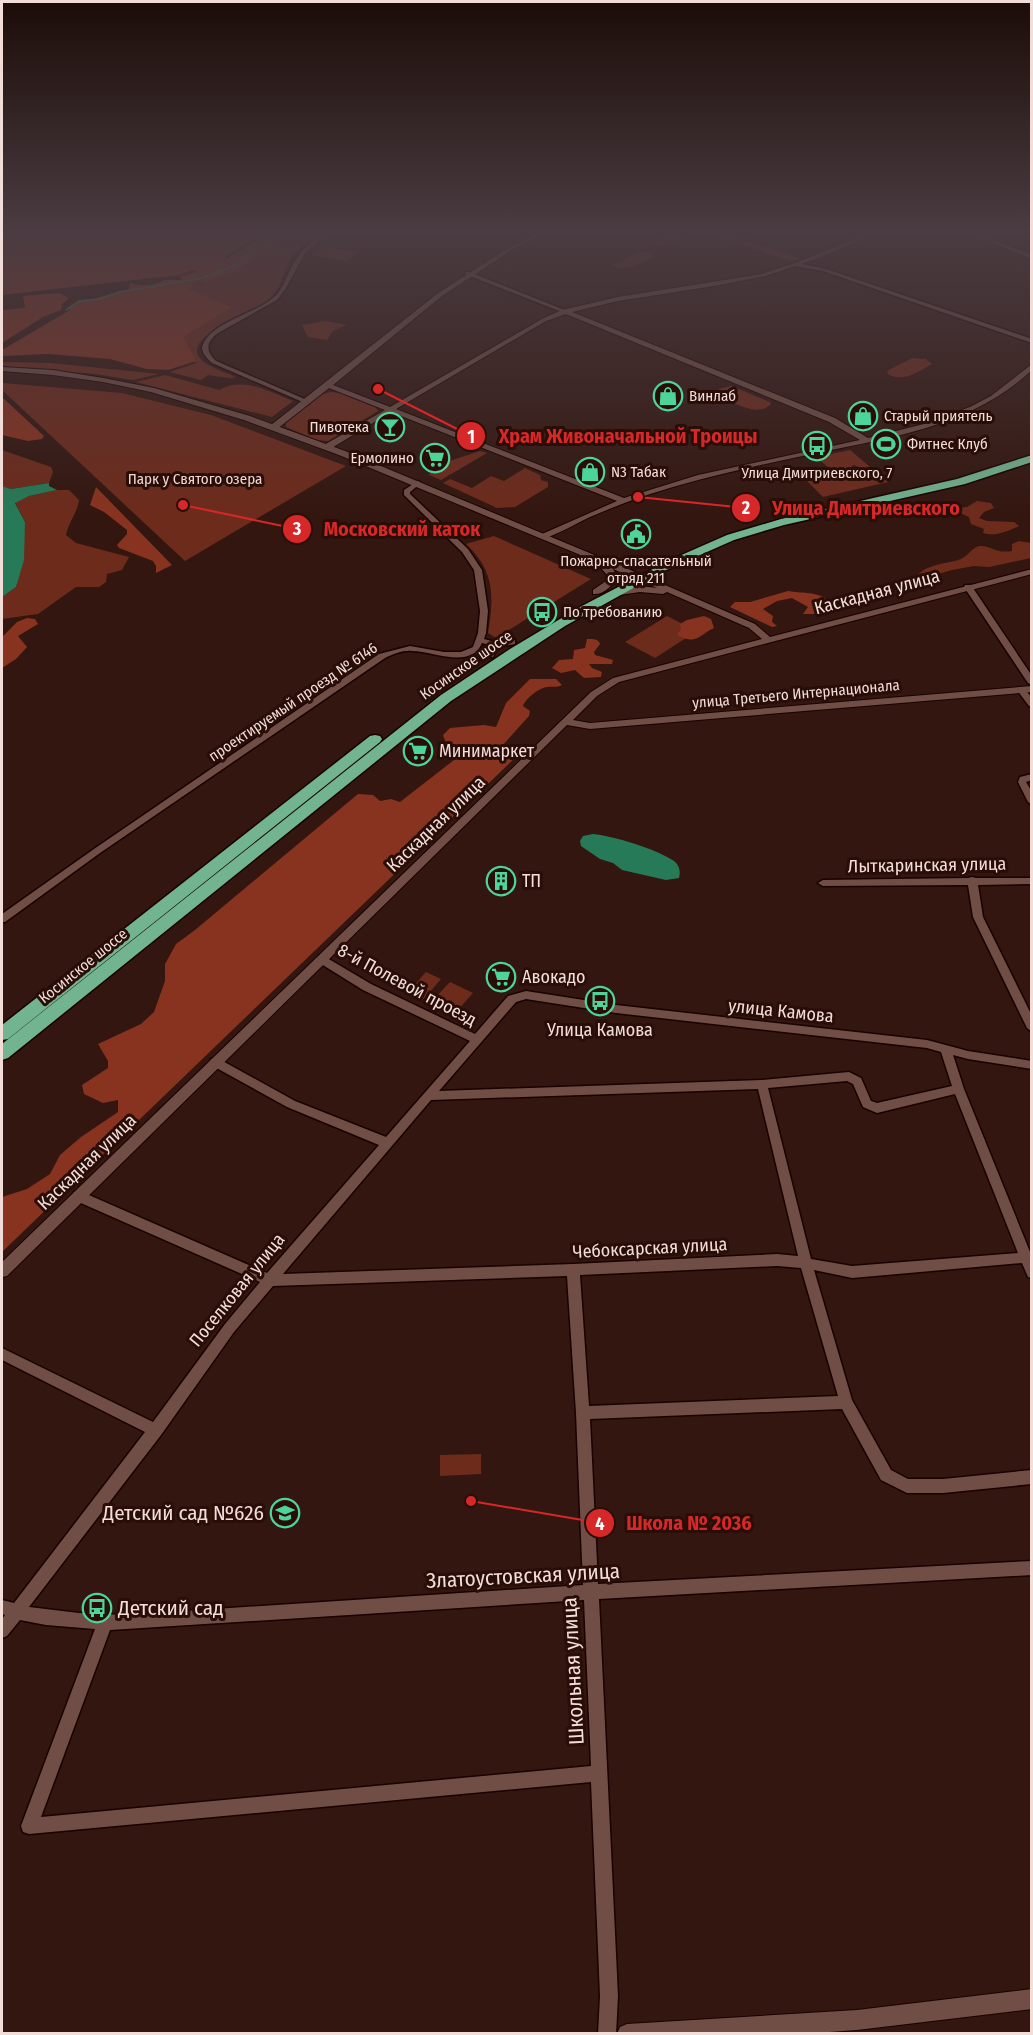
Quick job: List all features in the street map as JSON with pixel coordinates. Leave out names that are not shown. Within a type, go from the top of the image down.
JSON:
[{"type":"highway","name":"Косинское шоссе","points":[[2,1034],[491,650],[512,642],[714,536],[747,525],[962,476],[1032,450]]},
{"type":"highway","name":"Косинское шоссе","points":[[662,564],[751,531],[957,483],[1032,458]]},
{"type":"highway","name":"Косинское шоссе","points":[[2,1053],[446,698],[601,595]]},
{"type":"main road","points":[[2,369],[112,380],[178,396],[327,447],[601,561],[632,566],[662,564]]},
{"type":"main road","points":[[2,377],[64,380],[178,396]]},
{"type":"main road","points":[[601,561],[612,575],[601,595]]},
{"type":"street","points":[[229,325],[208,338],[203,348],[204,353],[214,362],[307,402]]},
{"type":"street","points":[[274,427],[402,325]]},
{"type":"street","points":[[327,447],[535,325]]},
{"type":"street","points":[[598,325],[832,420],[866,440]]},
{"type":"street","points":[[985,325],[1032,341]]},
{"type":"street","points":[[545,536],[625,502],[702,476],[937,423],[972,409],[1015,383],[1032,366]]},
{"type":"street","points":[[327,385],[625,502]]},
{"type":"street","points":[[418,483],[406,491],[407,495],[465,550],[478,570],[484,611],[480,640],[491,650]]},
{"type":"street","points":[[601,561],[752,626],[784,635]]},
{"type":"street","points":[[662,564],[659,574],[660,581],[680,595]]},
{"type":"street","name":"Каскадная улица","points":[[2,1270],[594,694],[616,680],[1032,571]]},
{"type":"street","points":[[968,587],[1032,683]]},
{"type":"street","points":[[601,595],[642,588],[680,595]]},
{"type":"street","points":[[752,626],[768,640]]},
{"type":"street","points":[[749,644],[756,637],[752,626]]},
{"type":"street","name":"проектируемый проезд № 6146","points":[[2,919],[97,851],[382,656],[412,648],[464,655],[473,651],[480,640]]},
{"type":"street","points":[[1026,689],[1032,704]]},
{"type":"street","name":"улица Третьего Интернационала","points":[[564,722],[590,726],[1026,689]]},
{"type":"street","points":[[1032,777],[1023,779],[1022,782],[1032,802]]},
{"type":"street","points":[[972,880],[978,917],[1032,1028]]},
{"type":"street","name":"Лыткаринская улица","points":[[823,883],[1032,881]]},
{"type":"street","name":"8-й Полевой проезд","points":[[322,959],[367,987],[476,1039]]},
{"type":"street","name":"Поселковая улица","points":[[2,1631],[156,1430],[200,1366],[269,1280],[476,1039],[513,999],[525,995]]},
{"type":"street","name":"улица Камова","points":[[525,995],[616,1009],[927,1044],[968,1055],[1032,1065]]},
{"type":"street","points":[[945,1048],[958,1089],[1029,1257],[1032,1273]]},
{"type":"street","points":[[215,1062],[291,1104],[387,1143]]},
{"type":"street","points":[[428,1096],[762,1084],[852,1076],[857,1081],[867,1104],[873,1108],[958,1089]]},
{"type":"street","points":[[762,1084],[806,1263],[846,1402],[886,1475],[908,1486],[943,1486],[1032,1477]]},
{"type":"street","points":[[78,1196],[269,1280]]},
{"type":"street","name":"Чебоксарская улица","points":[[269,1280],[573,1270],[777,1260],[852,1272],[1029,1257]]},
{"type":"street","name":"Школьная улица","points":[[573,1270],[583,1413],[600,1773],[609,1996],[607,2034]]},
{"type":"street","points":[[2,1354],[156,1430]]},
{"type":"street","points":[[583,1413],[846,1402]]},
{"type":"street","name":"Златоустовская улица","points":[[2,1607],[105,1622],[1032,1568]]},
{"type":"street","points":[[105,1622],[29,1826],[245,1803],[351,1797],[600,1773]]},
{"type":"street","points":[[627,2034],[857,2020],[1032,1999]]},
{"type":"green space","points":[[203,325],[224,325],[200,342],[197,349],[198,354],[212,367],[236,379],[208,375],[201,380],[170,372],[196,363],[184,337]]},
{"type":"green space","points":[[302,325],[347,325],[333,331],[327,340],[308,337]]},
{"type":"green space","points":[[912,358],[926,359],[932,364],[906,377],[895,377],[887,372],[889,370]]},
{"type":"green space","points":[[2,362],[51,363],[159,374],[133,380],[95,374],[2,366]]},
{"type":"green space","points":[[165,375],[219,390],[228,386],[247,385],[293,401],[272,417],[136,382]]},
{"type":"green space","name":"Парк у Святого озера","points":[[2,383],[122,393],[211,415],[346,466],[185,561],[2,390]]},
{"type":"green space","points":[[731,386],[771,404],[758,410],[751,409],[714,394],[719,389]]},
{"type":"green space","points":[[330,392],[340,393],[375,407],[378,411],[328,441],[317,440],[286,427],[286,423],[321,395]]},
{"type":"green space","points":[[2,450],[51,467],[53,472],[49,483],[11,489],[2,486]]},
{"type":"green space","points":[[850,450],[888,482],[823,497],[807,481],[864,469],[854,465],[851,466],[855,469],[835,473],[816,457]]},
{"type":"green space","points":[[480,451],[487,453],[441,480],[429,475],[434,466]]},
{"type":"green space","points":[[525,468],[540,475],[541,480],[548,482],[548,487],[515,507],[497,508],[443,483],[450,479],[472,488],[491,476],[504,481]]},
{"type":"green space","points":[[69,490],[79,500],[66,535],[76,543],[129,557],[122,570],[107,574],[106,582],[99,587],[76,587],[38,614],[2,619],[2,597],[16,587],[25,522],[15,502],[29,496]]},
{"type":"green space","points":[[977,501],[991,503],[994,508],[984,512],[979,518],[987,521],[1014,522],[1019,526],[997,534],[983,533],[984,529],[971,524],[969,517],[953,510],[967,507]]},
{"type":"green space","points":[[494,536],[591,579],[496,638],[488,633],[491,596],[487,575],[483,564],[466,544]]},
{"type":"green space","points":[[1019,541],[1031,543],[1031,558],[989,567],[974,566],[952,570],[928,577],[918,575],[932,566],[961,559],[977,547],[1012,551],[1012,544]]},
{"type":"green space","points":[[667,616],[697,631],[655,658],[625,642]]},
{"type":"green space","points":[[426,972],[441,979],[424,999],[409,991]]},
{"type":"green space","points":[[450,982],[473,993],[458,1010],[435,998]]},
{"type":"green space","points":[[481,1454],[481,1474],[440,1476],[440,1455]]},
{"type":"shaded area","points":[[2,325],[30,325],[2,343]]},
{"type":"shaded area","points":[[45,325],[203,325],[184,337],[196,361],[168,370],[147,369],[110,359],[49,354],[2,356],[2,350]]},
{"type":"shaded area","points":[[2,397],[44,436],[42,439],[28,441],[2,435]]},
{"type":"shaded area","points":[[49,483],[49,486],[57,490],[29,496],[15,503],[25,522],[24,560],[16,587],[2,597],[2,486],[11,489]]},
{"type":"shaded area","points":[[96,487],[172,565],[156,573],[153,561],[119,548],[117,545],[127,534],[127,530],[104,512],[90,505]]},
{"type":"shaded area","points":[[788,591],[819,595],[832,607],[817,614],[803,614],[808,607],[792,598],[777,601],[763,609],[773,616],[772,622],[777,626],[772,627],[730,607],[735,602],[750,602]]},
{"type":"shaded area","points":[[704,616],[711,619],[714,628],[694,639],[677,635],[681,629],[680,624]]},
{"type":"shaded area","points":[[27,618],[35,619],[38,624],[18,636],[27,647],[16,659],[2,668],[2,637],[17,622]]},
{"type":"shaded area","points":[[587,639],[595,639],[600,644],[594,652],[595,655],[613,660],[612,664],[589,664],[592,668],[602,672],[601,677],[584,678],[575,670],[561,673],[552,668],[559,660],[573,659],[574,650],[585,648]]},
{"type":"shaded area","points":[[530,679],[556,679],[562,685],[540,689],[523,706],[530,711],[529,716],[502,746],[520,753],[2,1252],[2,1197],[27,1189],[50,1174],[60,1155],[81,1137],[118,1112],[118,1100],[103,1103],[84,1094],[82,1085],[108,1068],[108,1061],[98,1044],[141,1024],[154,1012],[165,981],[165,964],[176,944],[358,794],[373,795],[380,801],[391,799],[400,802],[454,760],[463,749],[446,743],[443,735],[450,728],[484,725],[496,727],[506,703]]},
{"type":"shaded area","points":[[593,834],[612,837],[666,856],[677,864],[680,871],[679,878],[666,880],[622,870],[613,863],[600,859],[581,846],[580,841],[583,836]]},
{"type":"place","name":"Храм Живоначальной Троицы","points":[[378,389]]},
{"type":"place","name":"Винлаб","points":[[668,396]]},
{"type":"place","name":"Старый приятель","points":[[863,416]]},
{"type":"place","name":"Пивотека","points":[[390,427]]},
{"type":"place","name":"Фитнес Клуб","points":[[886,444]]},
{"type":"place","name":"Улица Дмитриевского, 7","points":[[817,446]]},
{"type":"place","name":"Ермолино","points":[[435,458]]},
{"type":"place","name":"N3 Табак","points":[[590,472]]},
{"type":"place","name":"Улица Дмитриевского","points":[[638,497]]},
{"type":"place","name":"Московский каток","points":[[183,505]]},
{"type":"place","name":"Пожарно-спасательный отряд 211","points":[[636,534]]},
{"type":"place","name":"По требованию","points":[[542,612]]},
{"type":"place","name":"Минимаркет","points":[[418,751]]},
{"type":"place","name":"ТП","points":[[501,881]]},
{"type":"place","name":"Авокадо","points":[[501,977]]},
{"type":"place","name":"Улица Камова","points":[[600,1001]]},
{"type":"place","name":"Школа № 2036","points":[[471,1501]]},
{"type":"place","name":"Детский сад №626","points":[[285,1513]]},
{"type":"place","name":"Детский сад","points":[[97,1608]]}]
